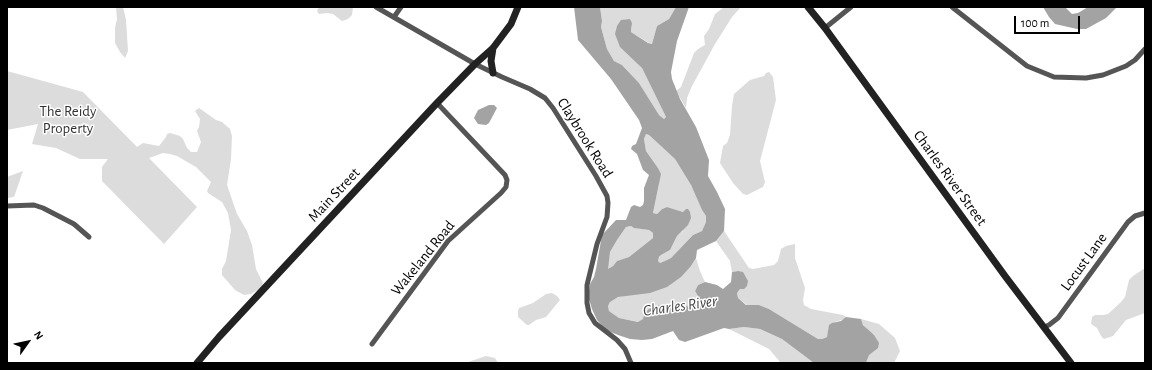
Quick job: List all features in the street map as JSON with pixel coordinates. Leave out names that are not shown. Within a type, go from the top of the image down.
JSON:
[{"type":"street","name":"Claybrook Road","points":[[376,7],[475,64],[530,89],[545,98],[559,116],[603,189],[606,196],[608,209],[607,217],[597,244],[587,285],[587,303],[589,313],[595,323],[621,344],[625,349],[631,363]]},
{"type":"street","points":[[394,17],[401,7]]},
{"type":"street","name":"Main Street","points":[[197,363],[219,337],[437,103],[493,48],[511,24],[518,7]]},
{"type":"street","name":"Charles River Street","points":[[808,7],[1071,363]]},
{"type":"street","points":[[825,28],[850,7]]},
{"type":"street","points":[[952,7],[1027,66],[1054,77],[1086,78],[1103,76],[1126,66],[1135,60],[1145,49]]},
{"type":"street","points":[[493,48],[491,61],[493,73]]},
{"type":"street","name":"Wakeland Road","points":[[372,344],[448,241],[506,187],[507,180],[505,175],[437,103]]},
{"type":"street","points":[[7,206],[34,205],[43,208],[74,224],[88,237]]},
{"type":"street","name":"Locust Lane","points":[[1044,327],[1058,318],[1128,222],[1135,216],[1145,213]]},
{"type":"green space","points":[[116,7],[123,7],[126,20],[128,51],[125,58],[115,43],[115,28],[117,19]]},
{"type":"green space","points":[[319,7],[353,7],[352,15],[348,19],[342,21],[333,14],[319,14],[317,11]]},
{"type":"green space","points":[[600,7],[676,7],[669,19],[657,26],[652,44],[631,32],[633,58],[642,68],[666,117],[664,119],[659,115],[639,83],[622,65],[614,61],[607,49],[601,27],[602,21]]},
{"type":"green space","points":[[724,7],[741,7],[732,17],[715,44],[692,86],[687,98],[686,108],[676,91],[681,87],[694,53],[705,45],[704,36],[709,29],[715,14]]},
{"type":"green space","name":"The Reidy Property","points":[[7,71],[83,92],[137,147],[143,143],[159,146],[167,134],[170,133],[180,136],[191,152],[197,152],[201,142],[197,131],[200,119],[195,111],[199,108],[216,120],[222,122],[230,129],[232,136],[231,159],[227,185],[237,214],[247,231],[252,245],[256,269],[263,283],[261,288],[251,294],[244,295],[235,290],[222,275],[231,230],[228,213],[222,202],[208,193],[207,191],[211,182],[196,167],[177,156],[170,154],[163,153],[149,158],[197,207],[164,244],[102,181],[102,167],[108,159],[80,159],[56,148],[32,144],[38,124],[7,130]]},
{"type":"green space","points":[[769,72],[773,77],[776,100],[760,161],[765,182],[763,187],[747,195],[743,194],[733,183],[720,163],[723,146],[727,143],[730,135],[734,94],[750,80],[764,76]]},
{"type":"green space","points":[[646,134],[649,135],[675,159],[691,185],[706,216],[706,222],[702,231],[693,235],[671,258],[660,263],[658,261],[661,255],[670,250],[677,236],[683,231],[683,212],[667,207],[662,209],[657,214],[653,213],[659,184],[658,168],[646,151],[644,139]]},
{"type":"green space","name":"The Reidy Property","points":[[23,171],[14,197],[7,198],[7,177]]},
{"type":"green space","points":[[631,226],[649,230],[653,233],[653,238],[629,257],[617,261],[607,270],[610,252],[626,227]]},
{"type":"green space","points":[[724,231],[749,268],[753,269],[774,265],[778,261],[781,249],[795,244],[795,258],[805,288],[803,300],[804,305],[811,309],[843,315],[846,317],[845,319],[835,322],[829,327],[827,337],[818,339],[769,309],[759,305],[747,305],[738,298],[737,293],[740,289],[738,271],[732,272],[730,261],[716,241]]},
{"type":"green space","points":[[696,258],[705,282],[698,285],[695,291],[699,302],[695,305],[690,307],[671,303],[644,314],[643,319],[639,322],[619,318],[609,311],[608,306],[614,299],[632,294],[691,266]]},
{"type":"green space","points":[[1145,268],[1145,313],[1126,320],[1113,336],[1104,339],[1097,328],[1091,324],[1092,317],[1095,315],[1108,314],[1121,302],[1125,297],[1129,280]]},
{"type":"green space","points":[[552,293],[560,300],[546,317],[527,325],[518,317],[519,308],[533,303],[546,294]]},
{"type":"green space","points":[[861,319],[879,324],[895,338],[900,351],[894,363],[866,363],[869,355],[867,329],[862,323]]},
{"type":"green space","points":[[744,327],[760,329],[782,339],[814,363],[781,363],[769,349],[729,329]]},
{"type":"green space","points":[[486,356],[495,358],[498,363],[465,363]]},
{"type":"water","name":"Charles River","points":[[574,7],[600,7],[602,21],[601,27],[607,49],[614,61],[622,65],[639,83],[659,115],[664,119],[666,117],[642,68],[620,47],[615,34],[617,26],[621,20],[630,19],[632,23],[631,32],[652,44],[657,26],[669,19],[676,7],[689,7],[677,41],[671,72],[672,79],[680,99],[696,127],[709,160],[708,176],[725,209],[724,231],[716,241],[697,250],[696,258],[681,277],[667,287],[650,293],[618,297],[610,302],[608,306],[609,311],[619,318],[638,322],[643,319],[644,314],[649,309],[660,305],[676,303],[690,307],[699,302],[695,291],[698,285],[705,282],[717,285],[723,289],[731,282],[732,272],[743,272],[748,281],[747,286],[744,289],[740,289],[737,293],[738,298],[746,305],[759,305],[769,309],[818,339],[827,337],[829,325],[832,323],[841,321],[846,317],[861,319],[863,325],[874,335],[879,343],[878,348],[869,355],[866,363],[814,363],[782,339],[760,329],[744,327],[729,329],[724,328],[685,342],[679,340],[673,331],[652,339],[642,340],[630,339],[606,330],[597,320],[588,296],[590,284],[596,269],[602,235],[616,220],[626,220],[631,207],[634,205],[640,207],[643,205],[644,188],[649,175],[643,170],[637,154],[631,149],[632,146],[636,144],[642,128],[639,120],[611,79],[578,40]],"holes":[[[646,134],[649,135],[675,159],[691,185],[706,216],[706,222],[702,231],[693,235],[671,258],[660,263],[658,261],[659,257],[670,250],[677,236],[688,225],[691,218],[688,209],[683,212],[667,207],[662,209],[657,214],[653,213],[661,174],[646,151],[644,139]],[[631,226],[634,228],[649,230],[653,233],[653,238],[629,257],[617,261],[608,269],[610,252],[626,227]]]},
{"type":"water","points":[[1043,7],[1065,7],[1072,14],[1078,13],[1088,7],[1117,7],[1106,18],[1086,29],[1077,29],[1055,24]]},
{"type":"water","points":[[489,105],[494,105],[497,108],[489,123],[486,125],[478,124],[474,118],[478,110]]}]
